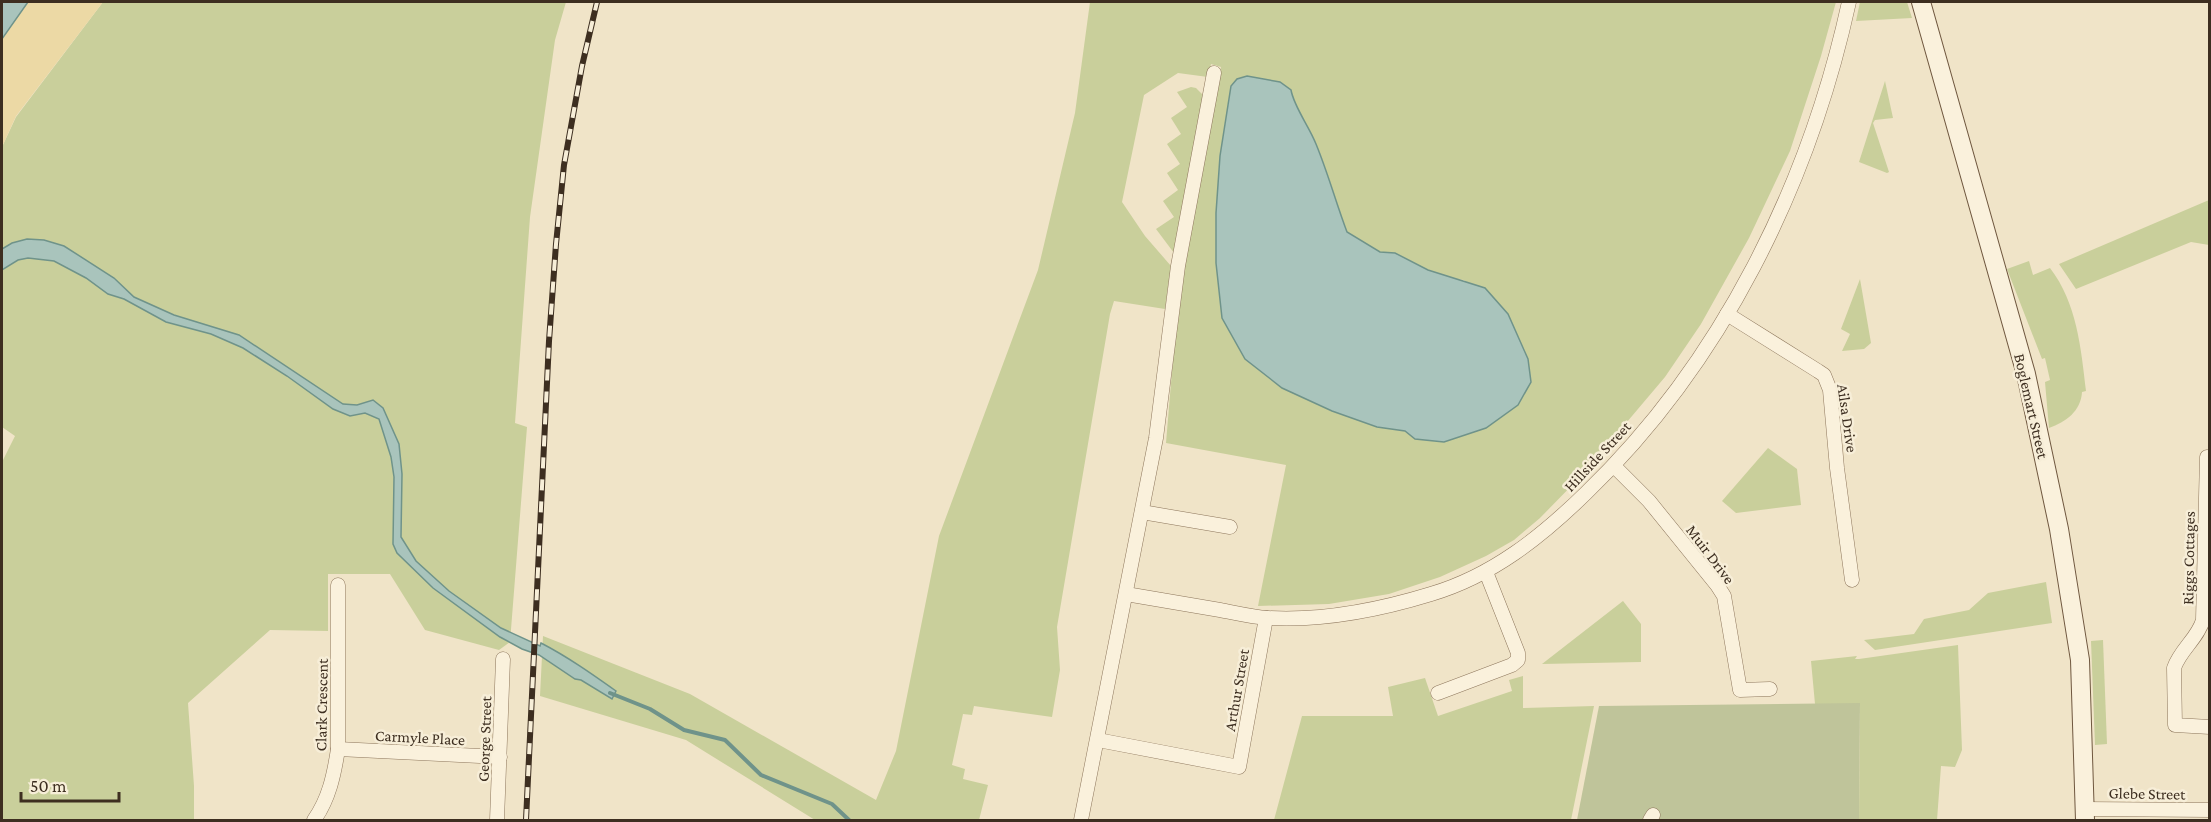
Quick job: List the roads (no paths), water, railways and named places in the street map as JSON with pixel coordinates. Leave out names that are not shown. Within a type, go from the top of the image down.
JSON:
[{"type":"main road","name":"Boglemart Street","points":[[1921,2],[2026,374],[2060,529],[2080,660],[2084,815]]},
{"type":"street","name":"Hillside Street","points":[[1126,594],[1266,618],[1328,616],[1376,608],[1462,584],[1519,551],[1554,524],[1614,466],[1677,389],[1727,314],[1772,230],[1815,128],[1837,55],[1849,2]]},
{"type":"street","points":[[1081,820],[1156,438],[1178,266],[1214,73]]},
{"type":"street","name":"Ailsa Drive","points":[[1727,314],[1818,370],[1826,378],[1830,390],[1852,579]]},
{"type":"street","name":"Riggs Cottages","points":[[2206,457],[2203,621],[2176,661],[2174,668],[2175,725],[2210,727]]},
{"type":"street","name":"Muir Drive","points":[[1614,466],[1649,501],[1724,596],[1740,690],[1770,690]]},
{"type":"street","points":[[1142,512],[1230,528]]},
{"type":"street","points":[[1438,693],[1512,665],[1518,660],[1518,653],[1486,572]]},
{"type":"street","name":"Clark Crescent","points":[[314,820],[324,806],[338,749],[338,585]]},
{"type":"street","name":"Arthur Street","points":[[1098,740],[1239,767],[1266,618]]},
{"type":"street","name":"George Street","points":[[497,820],[503,659]]},
{"type":"street","name":"Carmyle Place","points":[[338,749],[500,757]]},
{"type":"street","name":"Glebe Street","points":[[2084,815],[2210,810]]},
{"type":"water","points":[[2,2],[28,2],[2,39]]},
{"type":"water","points":[[1247,76],[1280,82],[1291,90],[1295,103],[1313,137],[1347,232],[1380,252],[1395,253],[1428,270],[1485,288],[1508,314],[1528,359],[1531,382],[1518,405],[1486,428],[1444,442],[1415,439],[1405,431],[1377,427],[1332,411],[1282,388],[1245,359],[1222,318],[1216,263],[1216,213],[1220,156],[1231,86],[1237,79]]},
{"type":"water","points":[[27,239],[44,240],[64,246],[114,278],[134,297],[174,315],[239,335],[343,404],[357,405],[373,400],[383,408],[399,444],[402,474],[401,537],[416,561],[449,591],[501,628],[540,646],[541,643],[616,691],[612,699],[581,680],[575,679],[539,655],[500,637],[433,588],[397,553],[393,544],[394,477],[391,457],[379,419],[365,413],[350,416],[333,409],[243,348],[211,334],[166,322],[124,299],[108,294],[86,278],[54,261],[28,258],[18,260],[2,270],[2,249],[12,243]]},
{"type":"waterway","points":[[610,693],[650,709],[684,730],[725,740],[761,775],[832,804],[849,820]]},
{"type":"railway","points":[[526,820],[549,341],[556,244],[564,165],[582,66],[597,2]]}]
